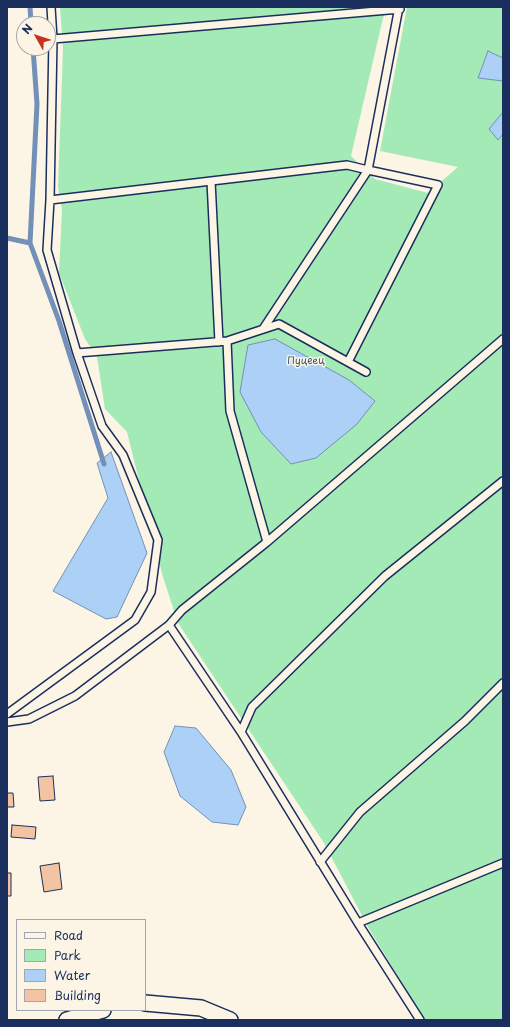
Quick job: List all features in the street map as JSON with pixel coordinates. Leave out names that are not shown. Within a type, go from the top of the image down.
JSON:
[{"type":"street","points":[[146,1003],[201,1008],[230,1020]]},
{"type":"street","points":[[67,1020],[99,1011]]},
{"type":"lane","points":[[56,39],[399,8],[368,170],[263,329]]},
{"type":"lane","points":[[7,714],[135,620],[151,592],[158,540],[123,455],[102,426],[77,353],[47,250],[50,200],[53,56]]},
{"type":"lane","points":[[50,200],[347,164],[438,185],[348,362]]},
{"type":"lane","points":[[211,181],[219,342]]},
{"type":"lane","points":[[77,353],[227,341],[279,324],[366,372]]},
{"type":"lane","points":[[7,722],[29,719],[75,696],[169,625],[182,610],[268,542],[503,339]]},
{"type":"lane","points":[[227,341],[230,410],[268,542]]},
{"type":"lane","points":[[241,732],[252,707],[385,576],[503,481]]},
{"type":"lane","points":[[169,625],[241,732],[320,862],[420,1020]]},
{"type":"lane","points":[[320,862],[360,812],[464,721],[503,683]]},
{"type":"lane","points":[[358,923],[503,863]]},
{"type":"green space","name":"Пуцеец","points":[[60,7],[388,7],[383,18],[351,156],[375,179],[428,193],[458,167],[380,151],[407,7],[503,7],[503,1020],[425,1020],[369,929],[324,843],[178,623],[163,577],[127,432],[105,409],[97,357],[85,339],[59,273],[62,209],[58,187],[63,49]]},
{"type":"water","points":[[488,51],[503,58],[503,81],[478,78]]},
{"type":"water","points":[[503,112],[503,134],[498,140],[489,129]]},
{"type":"water","points":[[275,339],[349,380],[375,401],[357,424],[316,458],[291,464],[261,432],[240,392],[248,345]]},
{"type":"water","points":[[111,452],[147,553],[117,617],[106,619],[53,591],[108,498],[97,463]]},
{"type":"water","points":[[175,726],[196,728],[231,770],[246,807],[238,825],[212,822],[180,796],[164,752]]},
{"type":"building","points":[[53,776],[55,800],[40,801],[38,777]]},
{"type":"building","points":[[7,793],[13,793],[14,807],[7,807]]},
{"type":"building","points":[[12,825],[36,827],[35,839],[11,837]]},
{"type":"building","points":[[59,863],[62,889],[44,892],[40,866]]},
{"type":"building","points":[[7,873],[11,873],[11,896],[7,896]]},
{"type":"waterway","points":[[30,7],[31,16]]},
{"type":"waterway","points":[[34,56],[37,104],[30,243],[59,321],[104,464]]},
{"type":"waterway","points":[[7,238],[30,243]]}]
